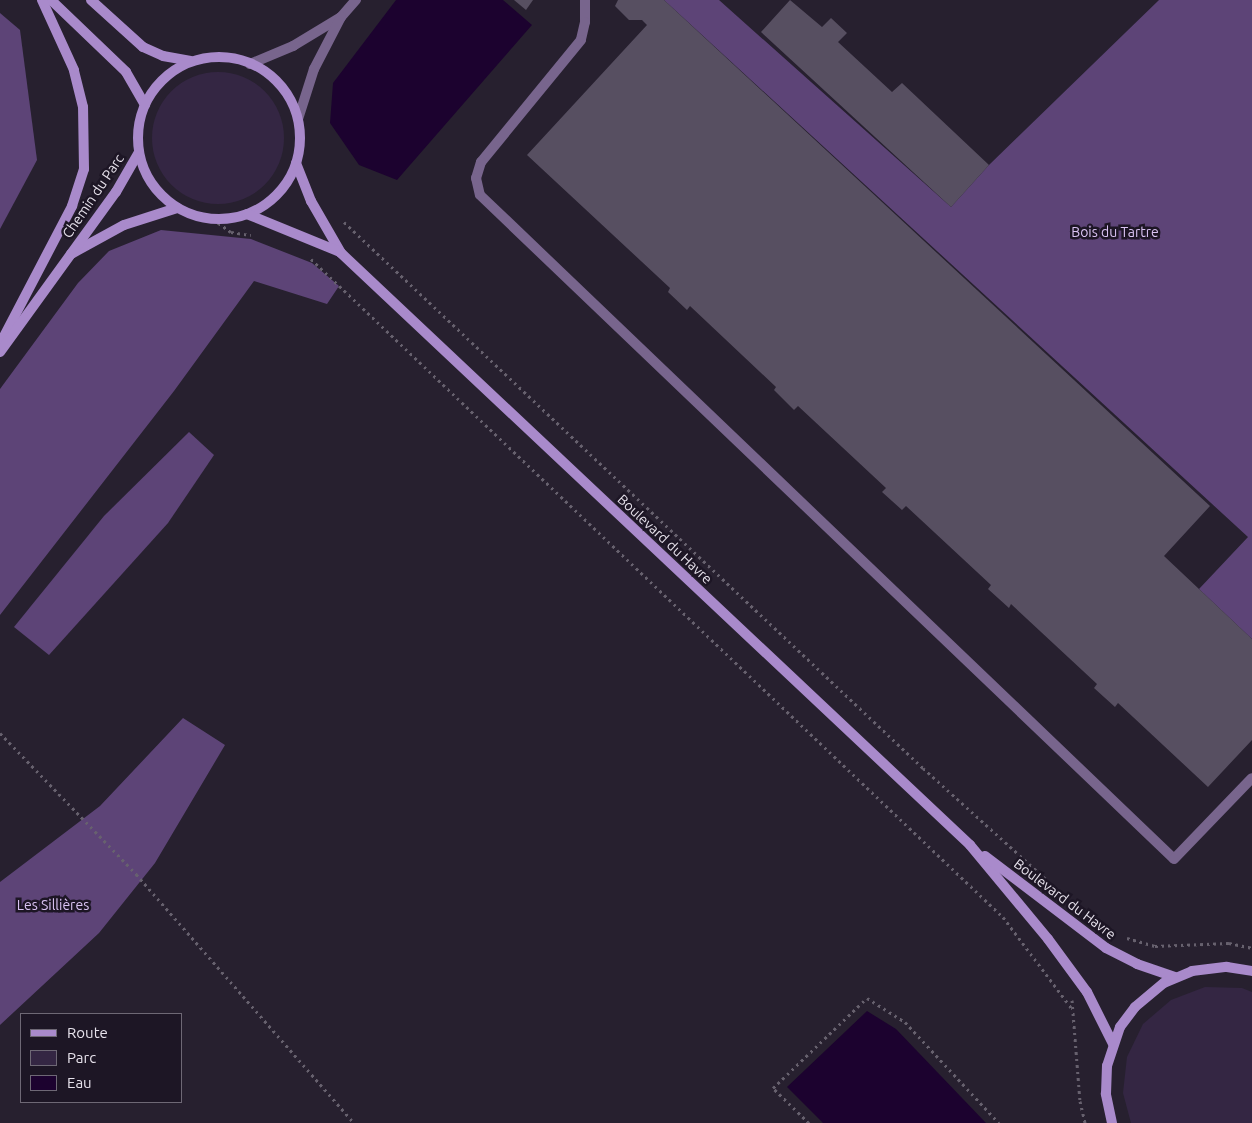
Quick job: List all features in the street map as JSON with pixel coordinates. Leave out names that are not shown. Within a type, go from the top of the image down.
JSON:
[{"type":"main road","points":[[0,344],[72,206],[84,169],[83,107],[74,70],[42,0]]},
{"type":"main road","points":[[51,0],[126,72],[145,105]]},
{"type":"main road","name":"Boulevard du Havre","points":[[91,0],[143,47],[163,56],[194,61]]},
{"type":"main road","name":"Boulevard du Havre","points":[[217,57],[250,64],[264,71],[285,92],[298,119],[300,133],[296,163],[290,176],[272,199],[247,214],[213,219],[177,208],[152,184],[139,152],[138,136],[145,105],[170,73],[194,61],[217,57]]},
{"type":"main road","name":"Chemin du Parc","points":[[0,352],[116,192],[139,152]]},
{"type":"main road","name":"Boulevard du Havre","points":[[296,163],[311,201],[341,252],[970,845],[1106,948],[1137,964],[1175,977]]},
{"type":"main road","name":"Chemin du Parc","points":[[68,256],[124,226],[177,208]]},
{"type":"main road","name":"Boulevard du Havre","points":[[247,214],[341,252]]},
{"type":"main road","name":"Boulevard du Havre","points":[[970,845],[1048,939],[1087,992],[1113,1044]]},
{"type":"main road","points":[[1112,1123],[1106,1080],[1113,1044],[1135,1007],[1153,990],[1175,977],[1209,968],[1252,971]]},
{"type":"street","points":[[298,119],[314,69],[341,17],[356,0]]},
{"type":"street","points":[[585,0],[585,22],[581,40],[481,162],[476,178],[480,195],[1174,860],[1252,778]]},
{"type":"street","points":[[250,64],[292,46],[341,17]]},
{"type":"path","points":[[338,213],[549,418],[923,768],[1053,886]]},
{"type":"path","points":[[213,219],[231,232],[257,236]]},
{"type":"path","points":[[304,253],[332,276],[724,655],[1002,917],[1072,1009],[1080,1101],[1086,1123]]},
{"type":"path","points":[[0,733],[136,874],[354,1123]]},
{"type":"path","points":[[1126,938],[1155,946],[1229,943],[1252,948]]},
{"type":"path","points":[[809,1123],[773,1088],[867,998],[905,1022],[999,1123]]},
{"type":"green space","name":"Bois du Tartre","points":[[664,0],[719,0],[951,207],[989,165],[1159,0],[1252,0],[1252,639],[1199,589],[1248,537]]},
{"type":"green space","points":[[0,13],[20,30],[37,160],[0,229]]},
{"type":"green space","points":[[218,72],[231,73],[243,77],[265,91],[279,113],[283,125],[283,151],[279,163],[265,185],[243,199],[231,203],[218,204],[205,203],[193,199],[171,185],[157,163],[153,151],[152,138],[153,125],[157,113],[171,91],[193,77],[205,73]]},
{"type":"green space","points":[[161,230],[251,239],[312,263],[339,286],[327,304],[254,281],[174,391],[0,615],[0,389],[78,283],[109,251]]},
{"type":"green space","points":[[189,432],[214,455],[168,523],[49,655],[14,627],[104,516]]},
{"type":"green space","name":"Les Sillières","points":[[183,718],[225,745],[155,863],[99,933],[0,1025],[0,882],[100,806]]},
{"type":"green space","points":[[1205,987],[1242,988],[1252,992],[1252,1123],[1131,1123],[1123,1093],[1127,1057],[1143,1024],[1171,1000]]},
{"type":"water","points":[[396,0],[503,0],[532,25],[397,180],[359,165],[330,123],[333,83]]},
{"type":"water","points":[[867,1011],[896,1029],[986,1123],[823,1123],[787,1087]]},
{"type":"building","points":[[514,0],[533,0],[526,10]]},
{"type":"building","points":[[618,0],[664,0],[1210,506],[1164,556],[1252,639],[1252,740],[1208,787],[1118,703],[1115,707],[1094,688],[1097,684],[1011,604],[1009,608],[988,589],[991,585],[906,506],[902,510],[882,492],[886,488],[798,406],[794,410],[774,390],[776,387],[690,306],[687,310],[668,292],[670,288],[527,155],[647,25],[642,20],[629,20],[615,6]]},
{"type":"building","points":[[790,0],[822,27],[831,18],[847,33],[838,42],[892,92],[902,83],[989,165],[951,207],[761,32]]}]
